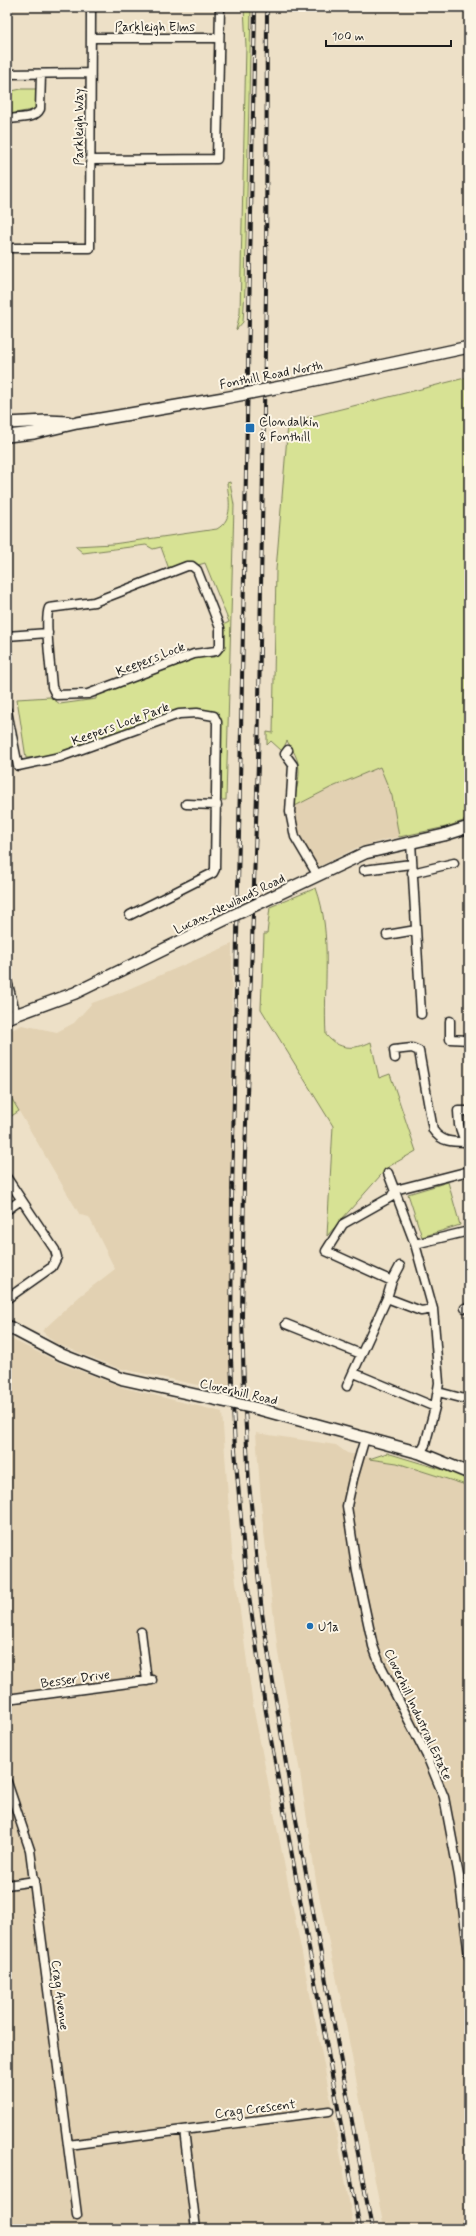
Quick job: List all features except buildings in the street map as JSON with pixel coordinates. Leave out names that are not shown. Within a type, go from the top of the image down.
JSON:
[{"type":"street","name":"Parkleigh Way","points":[[7,248],[90,248],[91,7]]},
{"type":"street","points":[[91,160],[217,159],[218,38],[220,7]]},
{"type":"street","name":"Parkleigh Elms","points":[[91,38],[218,38]]},
{"type":"street","points":[[7,74],[90,74]]},
{"type":"street","points":[[7,117],[34,116],[38,113],[40,109],[41,74]]},
{"type":"street","name":"Fonthill Road North","points":[[7,436],[34,433],[77,422],[224,398],[469,348]]},
{"type":"street","name":"Fonthill Road North","points":[[7,423],[47,420],[77,422]]},
{"type":"street","name":"Keepers Lock","points":[[187,566],[192,566],[197,570],[220,628],[220,646],[216,651],[194,654],[88,694],[60,697],[53,691],[48,633],[48,611],[53,606],[94,602],[187,566]]},
{"type":"street","points":[[7,636],[48,633]]},
{"type":"street","points":[[7,711],[10,745]]},
{"type":"street","name":"Keepers Lock Park","points":[[10,745],[18,766],[60,757],[179,714],[214,716],[217,722],[215,868],[212,872],[130,914]]},
{"type":"street","points":[[288,750],[285,754],[293,765],[290,812],[295,837],[318,876]]},
{"type":"street","points":[[186,804],[216,805]]},
{"type":"street","name":"Lucan-Newlands Road","points":[[11,1017],[75,993],[228,918],[365,854],[411,842],[467,831]]},
{"type":"street","points":[[411,842],[411,864],[421,1014]]},
{"type":"street","points":[[412,873],[454,863]]},
{"type":"street","points":[[364,870],[411,864]]},
{"type":"street","points":[[387,935],[416,930]]},
{"type":"street","points":[[7,981],[11,1017]]},
{"type":"street","points":[[450,1021],[450,1039],[469,1040]]},
{"type":"street","points":[[395,1058],[394,1050],[412,1048],[419,1051],[433,1130],[440,1138],[448,1141],[467,1142],[459,1124],[458,1111],[467,1111]]},
{"type":"street","points":[[394,1190],[469,1171]]},
{"type":"street","points":[[388,1174],[415,1244],[433,1309],[438,1392],[425,1445],[420,1453]]},
{"type":"street","points":[[7,1178],[55,1250],[57,1257],[52,1267],[8,1298]]},
{"type":"street","points":[[392,1281],[326,1251],[343,1224],[391,1197],[394,1190]]},
{"type":"street","points":[[7,1210],[21,1200]]},
{"type":"street","points":[[415,1244],[469,1231]]},
{"type":"street","points":[[347,1386],[354,1374],[361,1354],[387,1298],[392,1281],[400,1266]]},
{"type":"street","points":[[387,1298],[420,1311],[433,1309]]},
{"type":"street","points":[[286,1324],[361,1354]]},
{"type":"street","name":"Cloverhill Road","points":[[7,1326],[62,1355],[123,1379],[259,1409],[420,1453],[469,1473]]},
{"type":"street","points":[[354,1374],[435,1407]]},
{"type":"street","points":[[438,1392],[469,1400]]},
{"type":"street","name":"Cloverhill Industrial Estate","points":[[365,1438],[347,1506],[357,1572],[373,1646],[379,1662],[393,1693],[427,1756],[444,1797],[459,1876],[469,1956]]},
{"type":"street","name":"Besser Drive","points":[[7,1699],[150,1680],[141,1632]]},
{"type":"street","name":"Crag Avenue","points":[[7,1782],[28,1840],[35,1881],[77,2214]]},
{"type":"street","points":[[7,1885],[35,1881]]},
{"type":"street","name":"Crag Crescent","points":[[68,2144],[329,2111]]},
{"type":"street","points":[[184,2130],[196,2229]]},
{"type":"shaded area","points":[[380,767],[392,796],[399,837],[356,848],[320,866],[315,864],[300,841],[296,830],[293,807],[330,788]]},
{"type":"shaded area","points":[[232,944],[230,1392],[118,1368],[55,1343],[42,1331],[80,1296],[115,1269],[89,1217],[80,1215],[7,1091],[7,1032],[22,1025],[57,1032],[74,1023],[92,1003],[117,994]]},
{"type":"shaded area","points":[[7,1337],[62,1364],[125,1388],[222,1412],[232,1552],[253,1706],[325,2070],[354,2229],[7,2229]]},
{"type":"shaded area","points":[[256,1433],[336,1445],[347,1453],[397,1463],[469,1486],[469,2229],[384,2229],[344,2014],[316,1881],[300,1772],[278,1653],[262,1515]]},
{"type":"green space","points":[[244,7],[251,7],[245,289],[243,322],[236,330],[240,313],[246,46]]},
{"type":"green space","points":[[21,89],[36,89],[36,109],[34,112],[32,110],[10,114],[7,112],[7,95],[12,95],[12,91]]},
{"type":"green space","points":[[469,377],[469,819],[446,827],[399,837],[392,796],[380,767],[330,788],[293,807],[299,773],[297,758],[287,741],[282,751],[271,741],[267,745],[267,732],[273,733],[276,570],[288,424],[300,423],[301,419]]},
{"type":"green space","points":[[230,482],[234,505],[226,800],[221,800],[221,722],[199,711],[177,710],[54,756],[26,758],[17,699],[50,697],[60,704],[96,699],[96,696],[196,657],[214,657],[220,653],[223,645],[223,625],[229,622],[205,563],[198,565],[192,562],[169,569],[161,547],[153,549],[146,545],[83,553],[75,546],[113,544],[217,529],[226,520],[228,515],[229,502],[227,483]]},
{"type":"green space","points":[[316,888],[321,906],[326,943],[326,1035],[336,1044],[347,1047],[365,1045],[371,1042],[379,1078],[390,1074],[416,1151],[388,1167],[327,1236],[333,1126],[261,1009],[264,934],[267,934],[270,907]]},
{"type":"green space","points":[[7,1091],[19,1111],[7,1119]]},
{"type":"green space","points":[[448,1182],[460,1225],[422,1237],[408,1194]]},
{"type":"green space","points":[[387,1453],[460,1475],[469,1479],[469,1486],[397,1463],[369,1459]]},
{"type":"railway","points":[[255,7],[232,1196],[231,1359],[235,1450],[246,1575],[266,1712],[360,2229]]},
{"type":"railway","points":[[267,7],[266,292],[258,763],[244,1184],[242,1316],[244,1391],[249,1484],[262,1613],[289,1782],[372,2229]]},
{"type":"place","name":"Clondalkin & Fonthill","points":[[250,428]]},
{"type":"place","name":"U1a","points":[[310,1626]]}]
